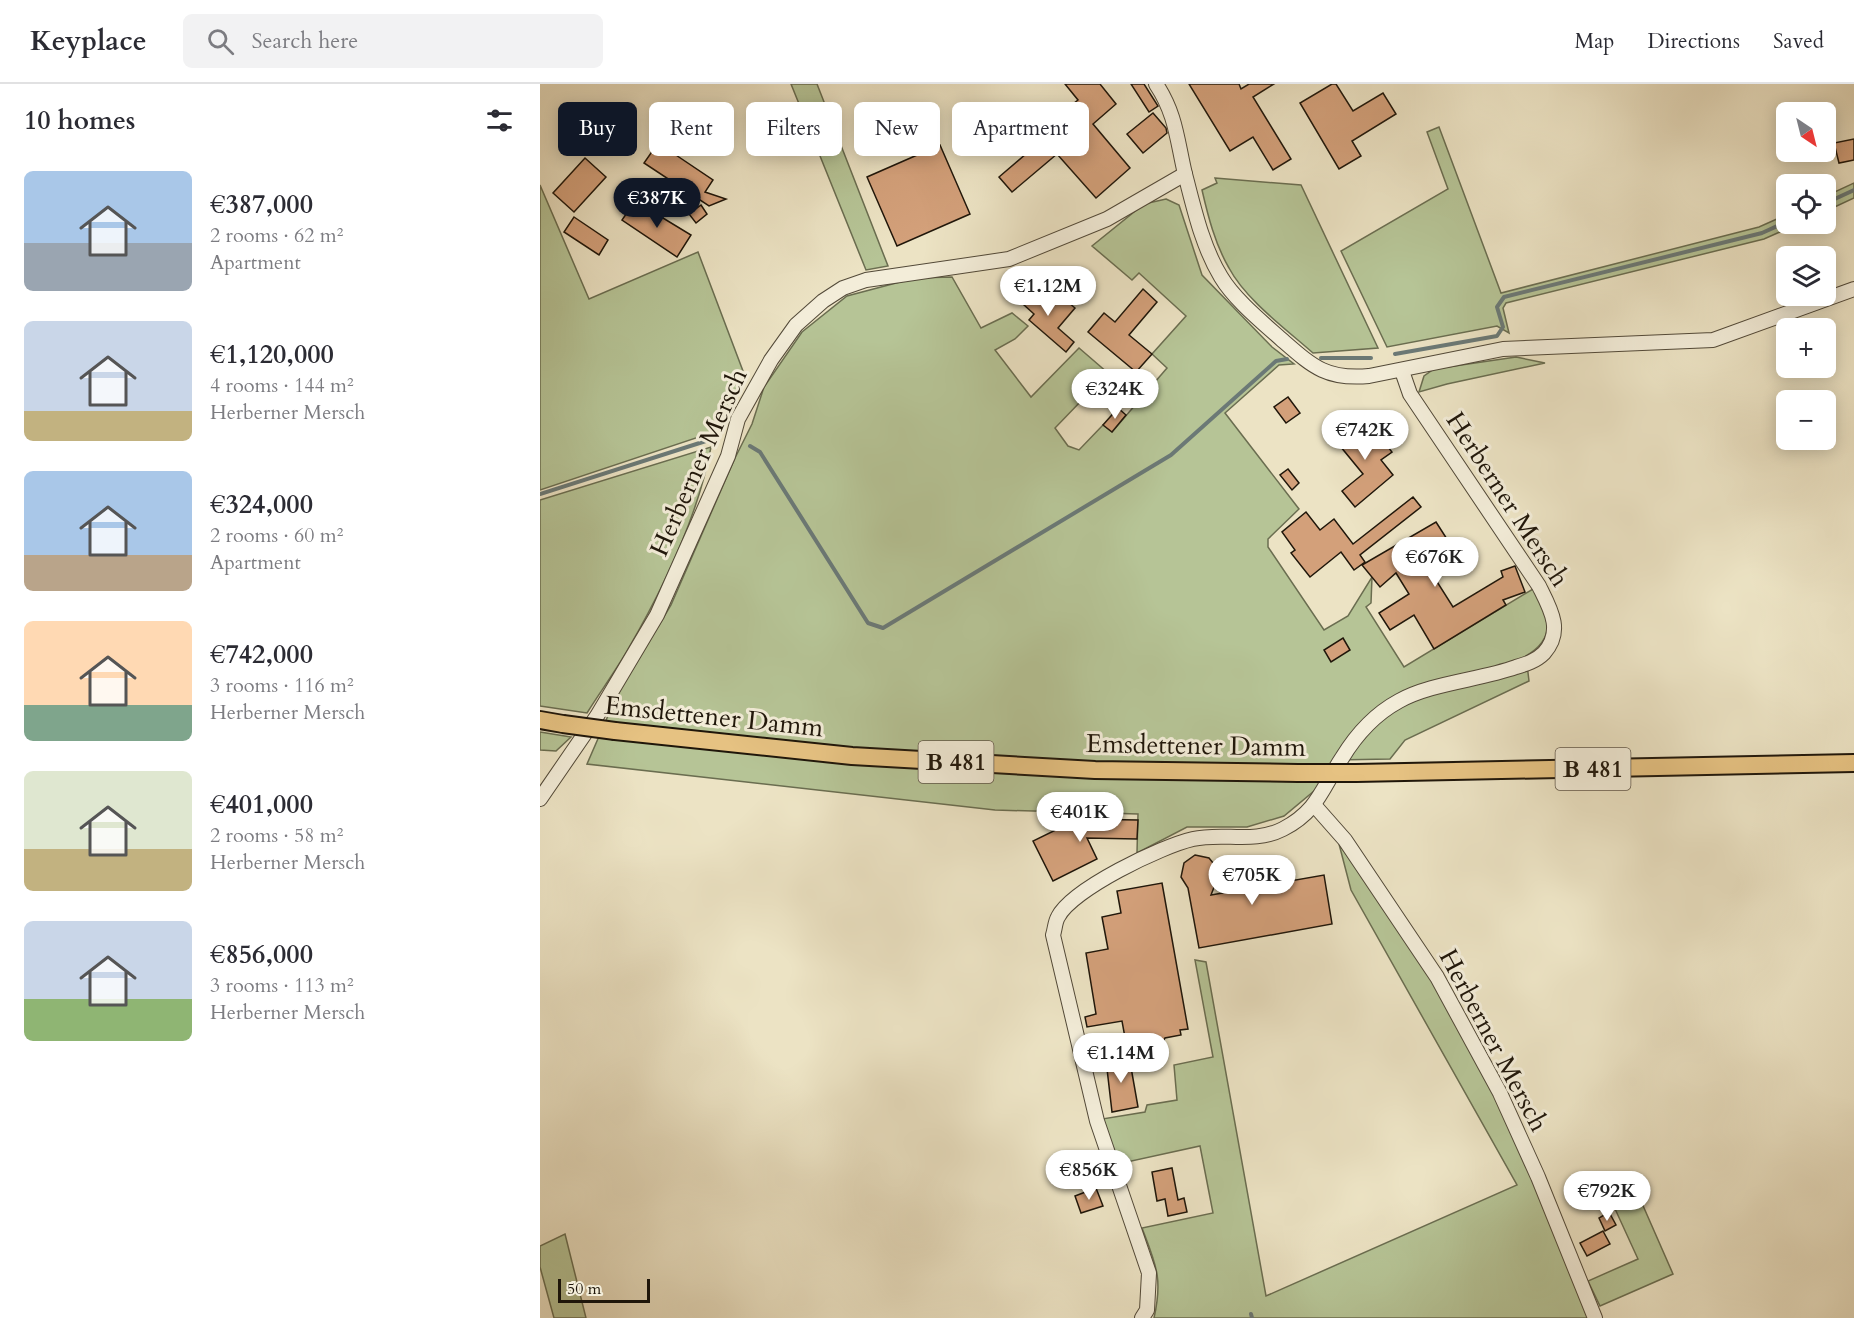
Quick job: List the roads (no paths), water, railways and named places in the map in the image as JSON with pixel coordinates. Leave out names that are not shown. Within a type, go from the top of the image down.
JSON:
[{"type":"main road","name":"Emsdettener Damm","points":[[540,720],[615,731],[863,757],[1095,770],[1356,773],[1854,764]]},
{"type":"street","points":[[1156,84],[1174,118],[1185,174],[1200,230],[1221,278],[1256,317],[1311,364],[1327,374],[1348,378],[1402,371],[1503,350],[1713,340],[1854,289]]},
{"type":"street","name":"Herberner Mersch","points":[[540,799],[597,716],[657,615],[728,456],[738,418],[771,360],[796,325],[823,301],[843,288],[866,280],[1009,259],[1107,219],[1185,174]]},
{"type":"street","name":"Herberner Mersch","points":[[1142,1318],[1147,1310],[1149,1274],[1096,1121],[1053,935],[1058,916],[1081,893],[1101,880],[1172,846],[1207,837],[1260,837],[1281,830],[1315,806],[1351,744],[1385,710],[1416,693],[1495,675],[1533,661],[1544,652],[1554,631],[1554,614],[1539,586],[1410,394],[1402,371]]},
{"type":"street","name":"Herberner Mersch","points":[[1315,806],[1345,840],[1437,977],[1500,1093],[1538,1177],[1595,1318]]},
{"type":"waterway","points":[[1836,198],[1854,190]]},
{"type":"waterway","points":[[1395,354],[1497,336],[1503,327],[1497,307],[1504,297],[1762,233],[1776,227]]},
{"type":"waterway","points":[[1321,358],[1371,358]]},
{"type":"waterway","points":[[750,446],[760,452],[868,623],[883,628],[1171,455],[1276,361],[1287,359]]},
{"type":"waterway","points":[[540,494],[709,440]]},
{"type":"waterway","points":[[1251,1314],[1252,1318]]}]
